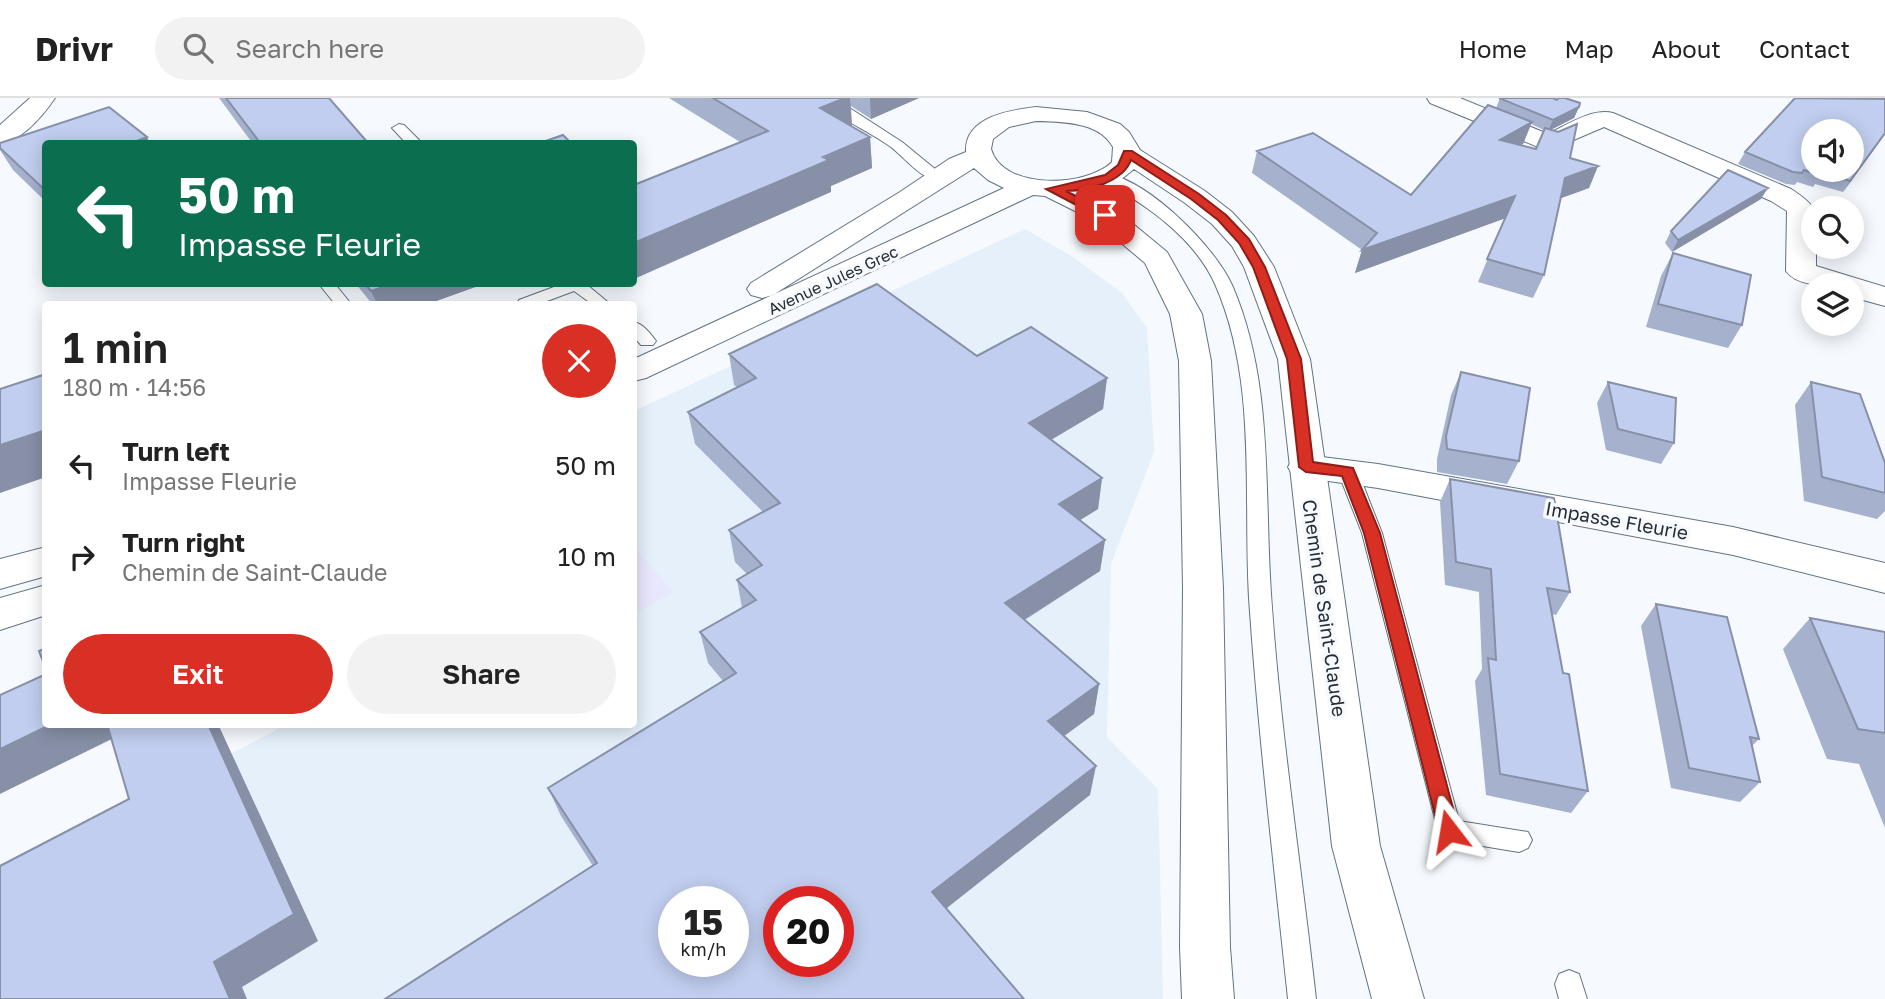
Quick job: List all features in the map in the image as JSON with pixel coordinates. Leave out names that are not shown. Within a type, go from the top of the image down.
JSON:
[{"type":"street","points":[[0,137],[21,122],[43,98]]},
{"type":"street","points":[[1439,98],[1548,143],[1604,118],[1781,195],[1801,208],[1801,271],[1807,273]]},
{"type":"street","points":[[1101,110],[1057,114],[1040,106],[991,127],[976,145],[978,156],[988,169],[1006,179],[1041,187],[1105,215],[1157,258],[1186,314],[1195,361],[1203,588],[1205,947],[1208,999]]},
{"type":"street","name":"Chemin de Saint-Claude","points":[[1101,110],[1113,131],[1124,142],[1118,166],[1195,197],[1222,218],[1244,242],[1259,267],[1294,359],[1356,846],[1398,999]]},
{"type":"street","name":"Avenue Jules Grec","points":[[638,338],[775,283],[978,156]]},
{"type":"street","points":[[1041,187],[1073,188],[1118,166]]},
{"type":"street","name":"Avenue Jules Grec","points":[[637,370],[1041,187]]},
{"type":"street","points":[[1864,291],[1885,298]]},
{"type":"street","name":"Impasse Fleurie","points":[[1306,467],[1348,472],[1733,541],[1885,578]]},
{"type":"street","points":[[0,574],[42,562]]},
{"type":"street","points":[[0,614],[42,601]]},
{"type":"lane","points":[[825,98],[897,145],[916,163],[939,178]]},
{"type":"lane","points":[[399,128],[412,140]]},
{"type":"lane","points":[[1118,166],[1142,196],[1200,246],[1222,284],[1237,327],[1248,380],[1261,607],[1275,768],[1302,999]]},
{"type":"lane","points":[[329,287],[341,301]]},
{"type":"lane","points":[[533,301],[568,287]]},
{"type":"lane","points":[[580,287],[598,301]]},
{"type":"lane","points":[[1348,472],[1372,533],[1449,831],[1519,840]]},
{"type":"shaded area","points":[[1025,229],[1073,257],[1122,293],[1147,328],[1154,452],[1111,564],[1107,737],[1158,789],[1163,999],[0,999],[0,874],[278,728],[637,728],[637,410]]},
{"type":"shaded area","points":[[637,550],[673,592],[637,612]]},
{"type":"building","points":[[226,98],[329,98],[366,140],[258,140]]},
{"type":"building","points":[[713,98],[845,98],[820,108],[870,137],[823,157],[829,160],[637,242],[637,184],[768,131]]},
{"type":"building","points":[[1499,98],[1565,98],[1580,103],[1579,107],[1553,120]]},
{"type":"building","points":[[1795,98],[1885,99],[1885,133],[1864,162],[1864,119],[1801,119],[1801,173],[1745,152]]},
{"type":"building","points":[[1488,105],[1532,122],[1500,140],[1536,149],[1545,128],[1558,132],[1577,124],[1570,158],[1598,166],[1565,178],[1544,275],[1487,259],[1515,196],[1362,250],[1377,233],[1257,151],[1313,133],[1411,195]]},
{"type":"building","points":[[109,107],[147,137],[139,140],[42,140],[42,187],[0,148],[0,143]]},
{"type":"building","points":[[563,135],[568,140],[549,140]]},
{"type":"building","points":[[1728,170],[1768,188],[1678,240],[1671,231]]},
{"type":"building","points":[[1673,253],[1751,275],[1742,325],[1658,304]]},
{"type":"building","points":[[877,284],[977,356],[1031,327],[1107,378],[1029,423],[1102,478],[1059,504],[1105,540],[1005,603],[1099,684],[1048,721],[1096,766],[932,892],[1024,999],[385,999],[597,863],[548,788],[736,673],[700,632],[756,600],[737,580],[762,565],[729,530],[780,503],[688,412],[756,378],[729,354]]},
{"type":"building","points":[[368,287],[383,287],[371,291]]},
{"type":"building","points":[[1461,372],[1530,388],[1519,461],[1447,449],[1446,436]]},
{"type":"building","points":[[42,375],[42,431],[0,445],[0,389]]},
{"type":"building","points":[[1608,382],[1676,398],[1674,443],[1618,429]]},
{"type":"building","points":[[1811,382],[1860,394],[1885,463],[1885,493],[1822,477]]},
{"type":"building","points":[[1450,479],[1554,498],[1570,592],[1547,588],[1563,673],[1569,674],[1588,791],[1500,774],[1488,658],[1496,660],[1491,569],[1456,562]]},
{"type":"building","points":[[1656,604],[1727,617],[1759,739],[1750,737],[1760,782],[1689,768]]},
{"type":"building","points":[[1810,618],[1885,632],[1885,733],[1858,729]]},
{"type":"building","points":[[42,676],[44,728],[0,749],[0,695]]},
{"type":"building","points":[[108,728],[210,728],[294,914],[214,962],[230,999],[0,999],[0,866],[129,799]]},
{"type":"route","points":[[1105,215],[1052,189],[1073,188],[1109,178],[1123,167],[1128,154],[1195,197],[1222,218],[1244,242],[1259,267],[1294,359],[1306,467],[1348,472],[1372,533],[1449,831]]}]
